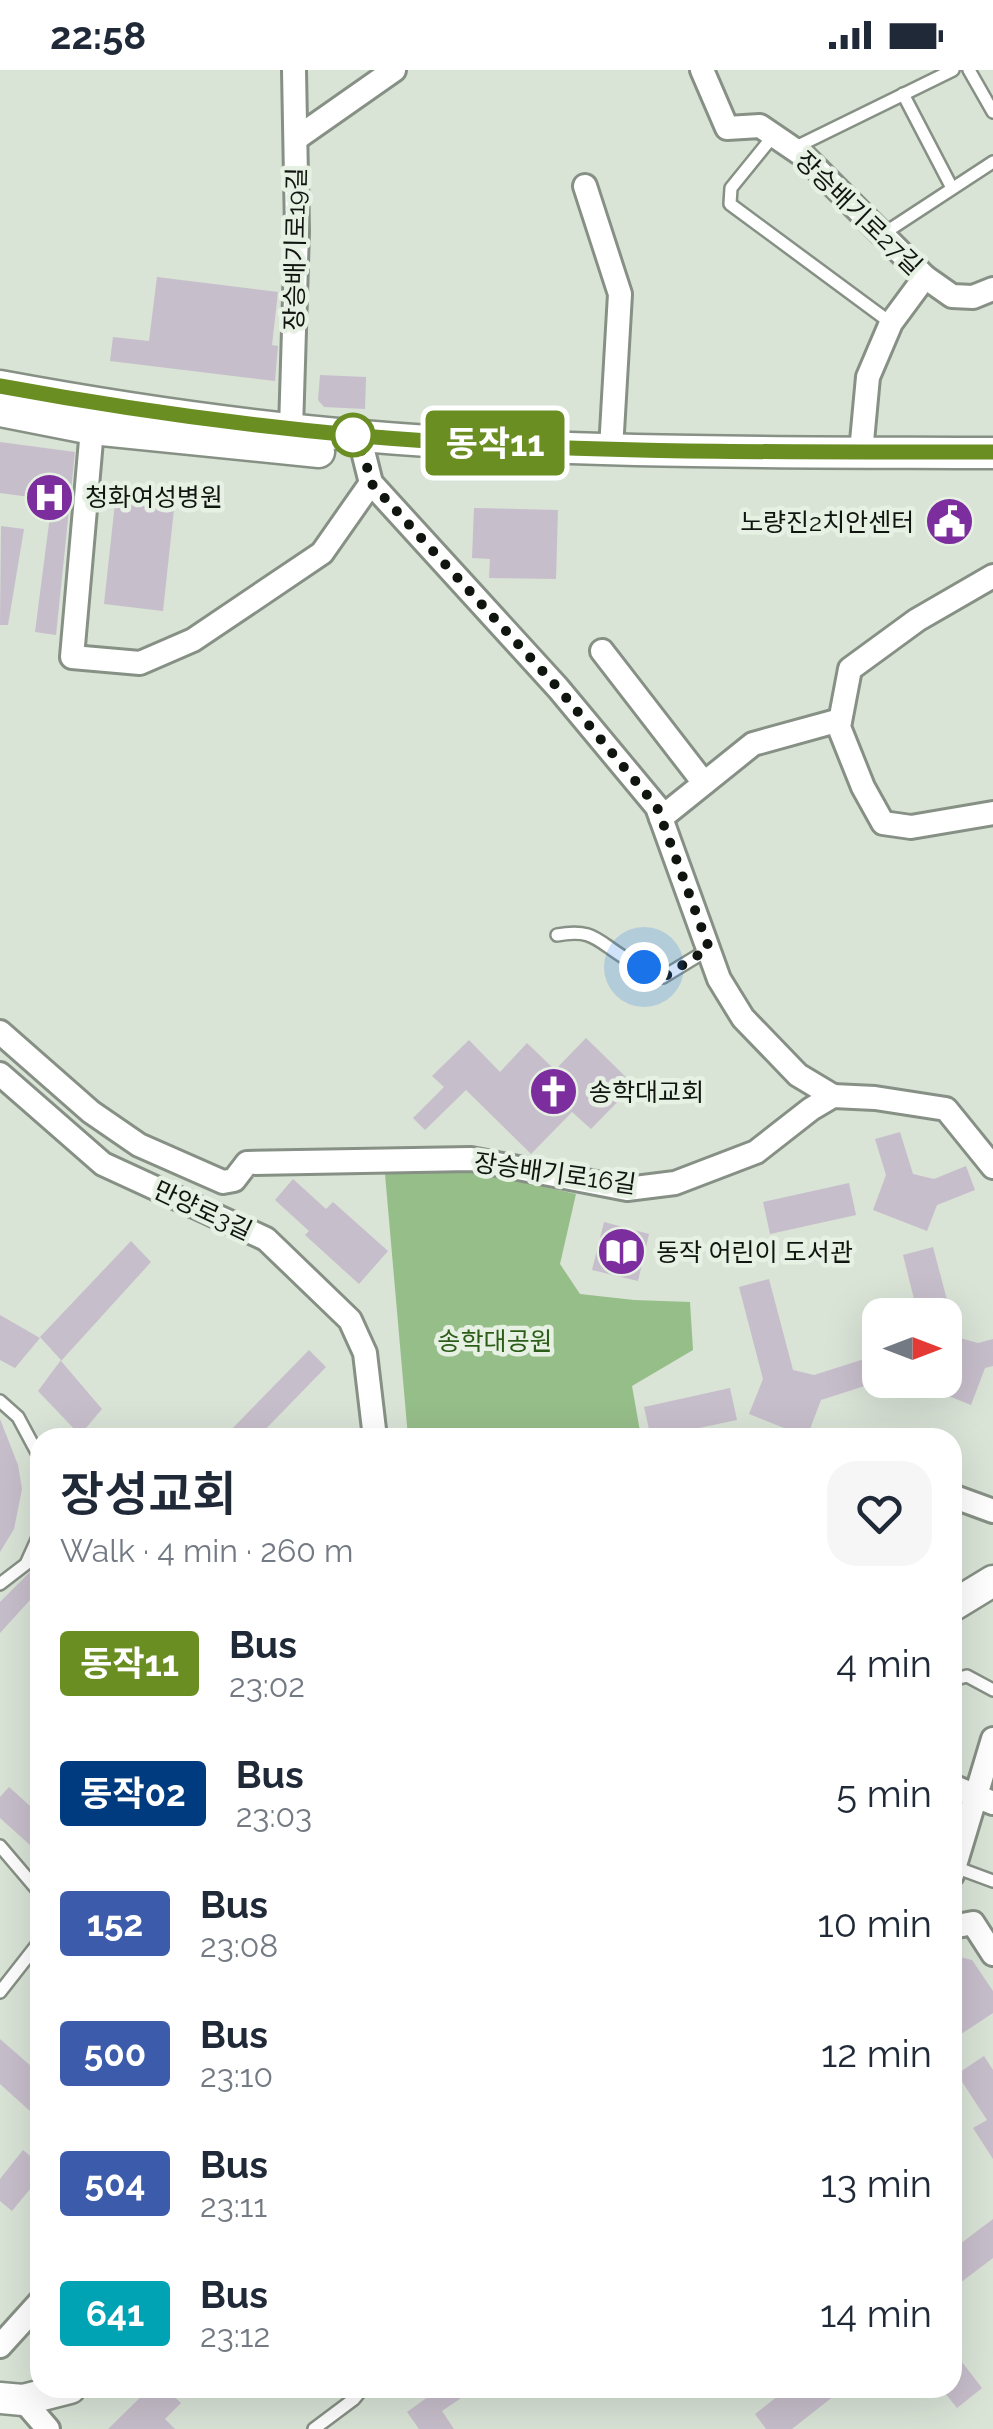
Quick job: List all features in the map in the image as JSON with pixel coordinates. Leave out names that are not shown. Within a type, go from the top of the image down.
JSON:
[{"type":"street","name":"장승배기로19길","points":[[291,428],[297,138],[294,70]]},
{"type":"street","points":[[297,138],[394,70]]},
{"type":"street","name":"장승배기로27길","points":[[702,70],[728,128],[760,126],[784,141],[925,278],[952,296],[973,297],[993,289]]},
{"type":"street","points":[[586,186],[620,294],[610,448]]},
{"type":"street","points":[[860,452],[868,377],[891,322],[925,278]]},
{"type":"street","points":[[0,386],[98,404],[364,436],[610,448],[993,452]]},
{"type":"street","points":[[0,411],[92,429],[368,469],[588,465],[993,474]]},
{"type":"street","points":[[92,429],[72,657],[140,663],[192,640],[322,553],[368,469]]},
{"type":"street","points":[[368,469],[657,807],[720,979],[743,1018],[798,1075],[833,1096],[946,1109],[993,1167]]},
{"type":"street","points":[[993,576],[917,620],[850,670],[838,728],[883,823],[911,827],[993,814]]},
{"type":"street","points":[[602,651],[704,783]]},
{"type":"street","points":[[661,818],[753,744],[840,720]]},
{"type":"street","name":"장승배기로16길","points":[[0,1032],[91,1112],[139,1145],[223,1182],[234,1180],[247,1163],[471,1159],[627,1188],[675,1183],[756,1152],[833,1096]]},
{"type":"street","name":"만양로3길","points":[[0,1074],[103,1164],[266,1239],[350,1320],[365,1353],[374,1428]]},
{"type":"street","points":[[962,1500],[993,1511]]},
{"type":"street","points":[[962,1600],[993,1581]]},
{"type":"street","points":[[962,1853],[985,1800],[993,1739]]},
{"type":"street","points":[[962,1926],[973,1923],[993,1954]]},
{"type":"street","points":[[0,2346],[30,2313]]},
{"type":"street","points":[[12,2399],[48,2429]]},
{"type":"lane","points":[[891,322],[730,204],[731,188],[784,141],[904,94],[953,70]]},
{"type":"lane","points":[[969,70],[993,112]]},
{"type":"lane","points":[[904,94],[952,188]]},
{"type":"lane","points":[[884,234],[993,162]]},
{"type":"lane","points":[[557,935],[578,931],[598,938],[625,958],[664,977],[709,948]]},
{"type":"lane","points":[[0,1400],[18,1417],[30,1439]]},
{"type":"lane","points":[[0,1584],[26,1564],[30,1555]]},
{"type":"lane","points":[[962,1677],[967,1676],[993,1690]]},
{"type":"lane","points":[[0,1846],[30,1881]]},
{"type":"lane","points":[[962,1873],[993,1881]]},
{"type":"lane","points":[[0,1992],[30,1954]]},
{"type":"lane","points":[[314,2429],[355,2398]]},
{"type":"green space","name":"송학대공원","points":[[471,1171],[576,1194],[560,1264],[580,1294],[690,1302],[693,1350],[632,1386],[639,1428],[407,1428],[385,1174]]},
{"type":"building","points":[[157,277],[278,292],[272,345],[278,346],[275,381],[110,361],[113,337],[149,341]]},
{"type":"building","points":[[320,375],[366,377],[365,409],[324,407],[318,400]]},
{"type":"building","name":"청화여성병원","points":[[0,442],[75,452],[56,635],[35,632],[52,500],[0,493]]},
{"type":"building","points":[[115,503],[174,509],[163,611],[104,604]]},
{"type":"building","points":[[474,508],[558,510],[556,579],[489,578],[490,559],[472,558]]},
{"type":"building","points":[[1,526],[24,529],[8,625],[0,625]]},
{"type":"building","name":"송학대교회","points":[[586,1038],[634,1085],[591,1129],[572,1112],[531,1154],[466,1090],[425,1130],[413,1118],[444,1087],[432,1076],[469,1040],[500,1072],[527,1043],[555,1070]]},
{"type":"building","points":[[900,1132],[913,1174],[934,1179],[966,1166],[975,1190],[937,1205],[927,1231],[873,1210],[886,1175],[875,1139]]},
{"type":"building","points":[[293,1179],[326,1209],[333,1202],[388,1251],[359,1284],[305,1235],[309,1231],[275,1200]]},
{"type":"building","points":[[849,1183],[856,1215],[770,1234],[763,1202]]},
{"type":"building","name":"동작 어린이 도서관","points":[[604,1222],[649,1234],[638,1281],[592,1270]]},
{"type":"building","points":[[131,1241],[151,1262],[61,1361],[102,1409],[86,1428],[73,1428],[38,1391],[61,1360],[40,1337]]},
{"type":"building","points":[[933,1247],[946,1298],[914,1298],[903,1255]]},
{"type":"building","points":[[769,1279],[793,1370],[814,1375],[862,1360],[862,1387],[821,1400],[810,1428],[784,1428],[749,1414],[763,1379],[739,1287]]},
{"type":"building","points":[[0,1315],[40,1338],[15,1368],[0,1360]]},
{"type":"building","points":[[962,1339],[978,1343],[993,1339],[993,1366],[985,1368],[971,1405],[954,1398],[962,1398]]},
{"type":"building","points":[[309,1350],[326,1367],[267,1428],[233,1428]]},
{"type":"building","points":[[730,1388],[737,1420],[699,1428],[649,1428],[644,1407]]},
{"type":"building","points":[[0,1419],[18,1465],[22,1489],[14,1529],[0,1552]]},
{"type":"building","points":[[30,1572],[30,1600],[0,1633],[0,1602]]},
{"type":"building","points":[[9,1787],[30,1806],[30,1845],[0,1818],[0,1797]]},
{"type":"building","points":[[962,1958],[972,1960],[993,1991],[993,2013],[962,2033]]},
{"type":"building","points":[[0,2039],[30,2065],[30,2111],[0,2084]]},
{"type":"building","points":[[984,2056],[993,2070],[993,2159],[973,2128],[987,2120],[962,2082],[962,2071]]},
{"type":"building","points":[[23,2150],[30,2156],[30,2189],[12,2211],[0,2201],[0,2179]]},
{"type":"building","points":[[993,2219],[993,2258],[962,2281],[962,2242]]},
{"type":"building","points":[[962,2362],[982,2388],[957,2408],[949,2398],[962,2398]]},
{"type":"building","points":[[140,2398],[176,2398],[181,2403],[165,2419],[175,2429],[108,2429]]},
{"type":"building","points":[[426,2398],[461,2398],[442,2411],[454,2429],[419,2429],[407,2412]]},
{"type":"building","points":[[775,2398],[831,2398],[792,2429],[766,2429],[755,2414]]},
{"type":"bus line","name":"동작11","points":[[0,386],[98,404],[364,436],[610,448],[993,452]]},
{"type":"place","name":"청화여성병원","points":[[50,497]]},
{"type":"place","name":"노량진2치안센터","points":[[949,522]]},
{"type":"place","name":"송학대교회","points":[[554,1092]]},
{"type":"place","name":"동작 어린이 도서관","points":[[621,1252]]},
{"type":"route","points":[[353,435],[364,455],[371,483],[558,688],[657,807],[709,948],[664,977],[644,967]]}]
